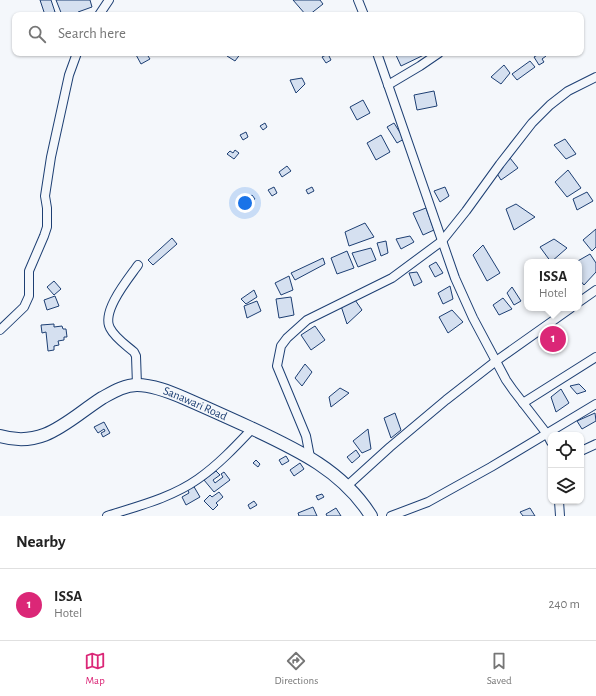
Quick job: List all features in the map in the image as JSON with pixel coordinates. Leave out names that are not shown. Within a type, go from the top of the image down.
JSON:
[{"type":"street","points":[[101,12],[108,0]]},
{"type":"street","points":[[358,0],[363,12]]},
{"type":"street","points":[[0,330],[19,313],[28,301],[29,271],[47,227],[45,196],[51,157],[69,75],[76,56]]},
{"type":"street","points":[[378,56],[442,241],[464,298],[506,380],[547,434]]},
{"type":"street","points":[[388,85],[435,56]]},
{"type":"street","points":[[310,457],[306,436],[277,366],[281,346],[287,338],[307,320],[392,278],[442,241],[532,123],[550,105],[568,91],[596,77]]},
{"type":"street","points":[[136,385],[136,356],[134,352],[113,332],[109,326],[108,320],[110,310],[118,294],[138,265]]},
{"type":"street","points":[[582,300],[596,290]]},
{"type":"street","points":[[347,486],[418,424],[496,361],[567,311]]},
{"type":"street","points":[[522,403],[596,357]]},
{"type":"street","name":"Sanawari Road","points":[[0,436],[20,440],[45,435],[107,395],[127,386],[136,385],[150,387],[172,393],[310,457],[330,471],[347,486],[368,514]]},
{"type":"street","points":[[391,516],[428,502],[491,467],[596,404]]},
{"type":"street","points":[[107,516],[149,503],[175,492],[197,480],[227,456],[252,429]]},
{"type":"street","points":[[584,450],[596,444]]},
{"type":"street","points":[[559,504],[560,516]]},
{"type":"building","points":[[40,0],[51,0],[55,12],[44,12]]},
{"type":"building","points":[[56,0],[90,0],[92,7],[78,12],[61,12]]},
{"type":"building","points":[[293,0],[320,0],[323,4],[313,12],[303,12]]},
{"type":"building","points":[[137,56],[148,56],[150,59],[141,64]]},
{"type":"building","points":[[227,56],[239,56],[235,61]]},
{"type":"building","points":[[329,56],[331,60],[326,63],[322,57]]},
{"type":"building","points":[[396,56],[422,56],[401,66]]},
{"type":"building","points":[[546,56],[542,59],[544,62],[539,65],[534,57]]},
{"type":"building","points":[[530,61],[535,67],[517,80],[512,74]]},
{"type":"building","points":[[504,65],[510,73],[501,84],[491,77]]},
{"type":"building","points":[[302,78],[305,84],[296,93],[290,80]]},
{"type":"building","points":[[434,91],[437,106],[417,110],[414,95]]},
{"type":"building","points":[[363,100],[370,113],[357,120],[350,107]]},
{"type":"building","points":[[265,123],[267,127],[263,130],[260,126]]},
{"type":"building","points":[[394,123],[404,139],[397,143],[387,127]]},
{"type":"building","points":[[246,132],[248,137],[243,140],[240,135]]},
{"type":"building","points":[[381,135],[390,152],[376,160],[367,143]]},
{"type":"building","points":[[565,139],[576,154],[566,159],[554,145]]},
{"type":"building","points":[[235,150],[239,153],[234,159],[227,154],[230,151],[233,153]]},
{"type":"building","points":[[510,158],[518,168],[501,180],[496,172]]},
{"type":"building","points":[[287,166],[291,171],[282,177],[279,172]]},
{"type":"building","points":[[568,170],[581,188],[567,197],[555,182]]},
{"type":"building","points":[[274,187],[277,193],[272,196],[268,190]]},
{"type":"building","points":[[312,187],[314,191],[308,194],[306,190]]},
{"type":"building","points":[[445,187],[449,196],[440,202],[434,191]]},
{"type":"building","points":[[587,192],[593,201],[577,210],[573,199]]},
{"type":"building","points":[[252,195],[255,199],[250,202],[248,198]]},
{"type":"building","points":[[516,204],[535,217],[514,230],[506,209]]},
{"type":"building","points":[[426,208],[434,230],[423,235],[413,213]]},
{"type":"building","points":[[365,223],[374,237],[349,246],[345,232]]},
{"type":"building","points":[[596,229],[596,247],[592,251],[583,240]]},
{"type":"building","points":[[410,236],[414,242],[401,249],[396,239]]},
{"type":"building","points":[[172,238],[177,244],[153,265],[148,260]]},
{"type":"building","points":[[554,239],[567,248],[554,259],[549,259],[540,247]]},
{"type":"building","points":[[386,241],[388,253],[381,256],[377,243]]},
{"type":"building","points":[[483,245],[500,273],[487,281],[473,255]]},
{"type":"building","points":[[371,248],[376,260],[358,267],[352,253]]},
{"type":"building","points":[[347,251],[354,268],[337,274],[331,258]]},
{"type":"building","points":[[590,254],[596,263],[596,272],[584,285],[582,283],[581,259]]},
{"type":"building","points":[[323,258],[325,264],[295,280],[291,273]]},
{"type":"building","points":[[436,262],[443,273],[435,277],[429,266]]},
{"type":"building","points":[[417,272],[422,282],[414,286],[409,273]]},
{"type":"building","points":[[289,276],[293,290],[281,295],[275,283]]},
{"type":"building","points":[[54,281],[61,289],[54,295],[47,287]]},
{"type":"building","points":[[450,286],[453,299],[443,304],[438,293]]},
{"type":"building","points":[[512,287],[521,301],[514,305],[507,293]]},
{"type":"building","points":[[254,290],[257,297],[246,304],[241,299]]},
{"type":"building","points":[[55,296],[59,306],[47,310],[44,300]]},
{"type":"building","points":[[291,297],[294,315],[279,318],[276,299]]},
{"type":"building","points":[[353,297],[362,310],[347,324],[341,306]]},
{"type":"building","points":[[503,298],[512,309],[499,315],[493,305]]},
{"type":"building","points":[[257,301],[261,311],[247,318],[244,306]]},
{"type":"building","points":[[452,310],[463,322],[448,333],[439,317]]},
{"type":"building","points":[[54,324],[54,327],[62,326],[63,329],[66,329],[67,337],[64,337],[64,340],[58,341],[59,345],[54,346],[54,350],[48,351],[46,332],[42,333],[41,325]]},
{"type":"building","points":[[315,326],[325,340],[311,350],[301,335]]},
{"type":"building","points":[[305,364],[312,372],[302,386],[295,378]]},
{"type":"building","points":[[579,384],[586,391],[577,394],[570,386]]},
{"type":"building","points":[[340,388],[349,393],[331,407],[329,397]]},
{"type":"building","points":[[561,389],[569,403],[556,412],[551,397]]},
{"type":"building","points":[[395,413],[401,430],[391,438],[384,418]]},
{"type":"building","points":[[595,413],[596,421],[582,429],[577,421]]},
{"type":"building","points":[[104,422],[110,433],[103,437],[101,433],[105,431],[104,429],[98,433],[94,427]]},
{"type":"building","points":[[368,429],[371,449],[362,453],[353,441]]},
{"type":"building","points":[[356,450],[360,456],[352,463],[347,457]]},
{"type":"building","points":[[286,456],[289,461],[282,465],[279,460]]},
{"type":"building","points":[[256,460],[260,464],[258,467],[253,463]]},
{"type":"building","points":[[300,463],[304,469],[294,476],[290,470]]},
{"type":"building","points":[[216,471],[220,475],[213,480],[215,483],[223,477],[221,474],[224,472],[230,480],[214,492],[204,480]]},
{"type":"building","points":[[193,485],[200,497],[186,505],[182,497],[189,493],[187,488]]},
{"type":"building","points":[[219,492],[223,497],[216,503],[218,505],[213,510],[204,501],[210,495],[212,497]]},
{"type":"building","points":[[322,494],[324,497],[318,500],[316,496]]},
{"type":"building","points":[[254,501],[257,505],[250,509],[248,505]]},
{"type":"building","points":[[313,507],[317,516],[299,516],[298,513]]},
{"type":"building","points":[[336,508],[341,516],[327,516],[326,514]]},
{"type":"building","points":[[530,508],[535,516],[523,516],[520,512]]},
{"type":"place","name":"ISSA","points":[[553,339]]}]
